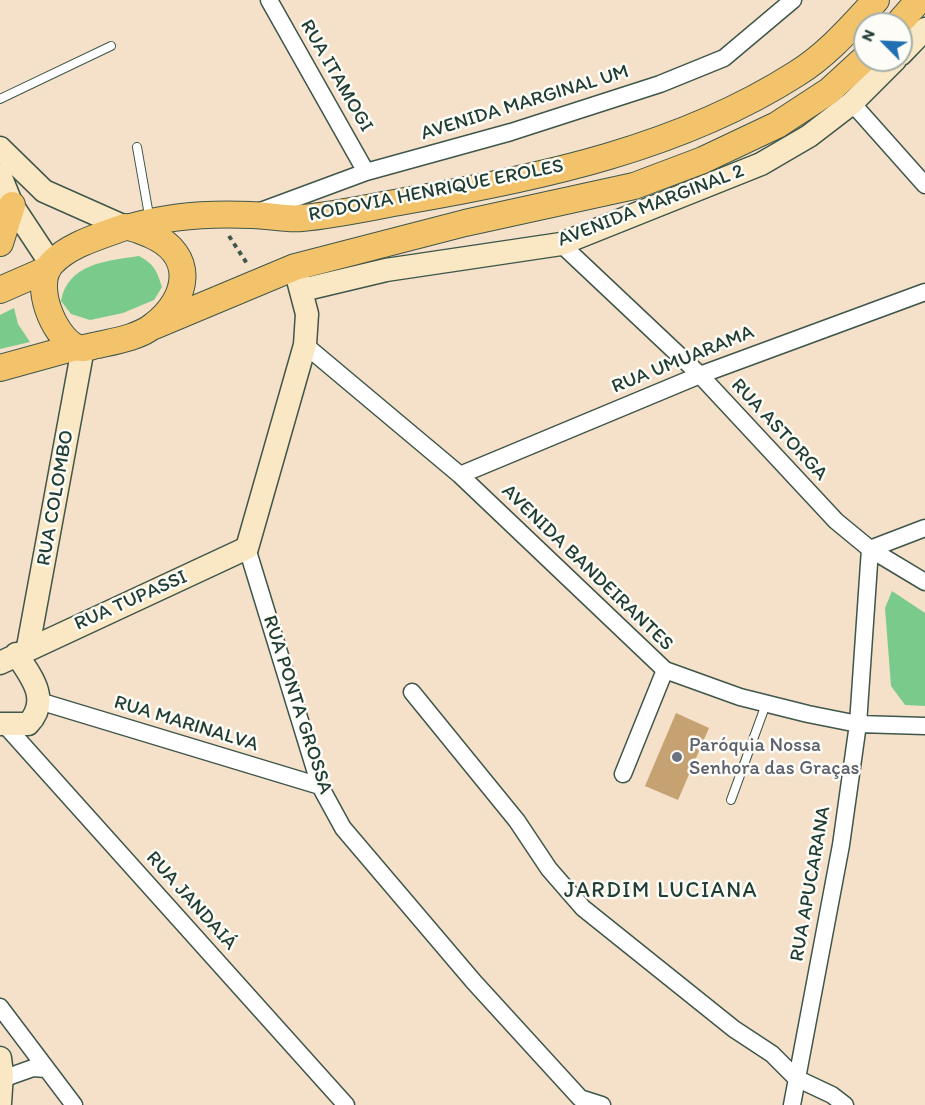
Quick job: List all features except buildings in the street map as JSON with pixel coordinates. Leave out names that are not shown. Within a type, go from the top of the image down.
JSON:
[{"type":"main road","points":[[908,12],[919,0]]},
{"type":"main road","name":"RODOVIA HENRIQUE EROLES","points":[[135,225],[182,215],[252,214],[300,219],[532,176],[686,131],[747,103],[798,73],[838,41],[869,2]]},
{"type":"main road","name":"RODOVIA HENRIQUE EROLES","points":[[154,326],[258,281],[298,279],[465,223],[634,186],[702,159],[777,125],[829,91],[853,69]]},
{"type":"main road","points":[[0,242],[12,205]]},
{"type":"main road","points":[[0,290],[49,266],[67,251],[135,225],[171,246],[182,260],[183,278],[176,300],[154,326],[131,336],[0,368]]},
{"type":"main road","points":[[49,266],[44,292],[49,314],[58,329],[80,348]]},
{"type":"street","name":"RUA ITAMOGI","points":[[269,0],[366,172]]},
{"type":"street","name":"AVENIDA MARGINAL UM","points":[[252,214],[366,172],[511,132],[660,84],[724,58],[793,0]]},
{"type":"street","points":[[913,42],[925,29]]},
{"type":"street","name":"AVENIDA MARGINAL 2","points":[[298,279],[386,270],[561,244],[761,164],[809,136],[852,103],[883,72]]},
{"type":"street","points":[[852,103],[925,185]]},
{"type":"street","points":[[0,148],[44,191],[135,225]]},
{"type":"street","points":[[0,175],[12,205],[49,266]]},
{"type":"street","name":"RUA ASTORGA","points":[[561,244],[699,375],[836,521],[870,549],[925,582]]},
{"type":"street","points":[[246,548],[305,345],[307,314],[298,279]]},
{"type":"street","name":"RUA UMUARAMA","points":[[460,475],[699,375],[925,292]]},
{"type":"street","name":"AVENIDA BANDEIRANTES","points":[[305,345],[460,475],[665,670],[706,686],[766,704],[858,724],[925,726]]},
{"type":"street","name":"RUA COLOMBO","points":[[15,655],[80,348]]},
{"type":"street","points":[[870,549],[925,528]]},
{"type":"street","name":"RUA TUPASSI","points":[[15,655],[246,548]]},
{"type":"street","name":"RUA PONTA GROSSA","points":[[246,548],[320,786],[343,828],[384,879],[576,1101]]},
{"type":"street","name":"RUA APUCARANA","points":[[792,1105],[841,845],[858,724],[870,549]]},
{"type":"street","points":[[2,725],[28,723],[34,717],[39,701],[38,690],[15,655]]},
{"type":"street","points":[[623,774],[665,670]]},
{"type":"street","points":[[412,692],[517,821],[549,869],[583,908],[734,1029],[772,1054],[796,1078],[832,1095],[845,1105]]},
{"type":"street","name":"RUA MARINALVA","points":[[39,701],[320,786]]},
{"type":"street","name":"RUA JANDAIÁ","points":[[2,725],[346,1105]]},
{"type":"street","points":[[0,1007],[70,1103]]},
{"type":"street","points":[[0,1103],[1,1068],[46,1069]]},
{"type":"street","points":[[576,1101],[602,1105]]},
{"type":"lane","points":[[0,99],[111,46]]},
{"type":"lane","points":[[135,225],[137,147]]},
{"type":"lane","points":[[731,800],[766,704]]},
{"type":"path","points":[[216,215],[258,281]]},
{"type":"green space","points":[[139,256],[152,265],[160,281],[162,287],[154,300],[123,313],[90,320],[71,314],[61,301],[65,288],[80,271],[102,262]]},
{"type":"green space","points":[[14,308],[18,324],[30,342],[0,349],[0,315]]},
{"type":"green space","points":[[892,591],[925,613],[925,706],[905,705],[891,686],[885,608]]},
{"type":"place","name":"Paróquia Nossa Senhora das Graças","points":[[677,757]]},
{"type":"district","name":"JARDIM LUCIANA","points":[[661,891]]}]
